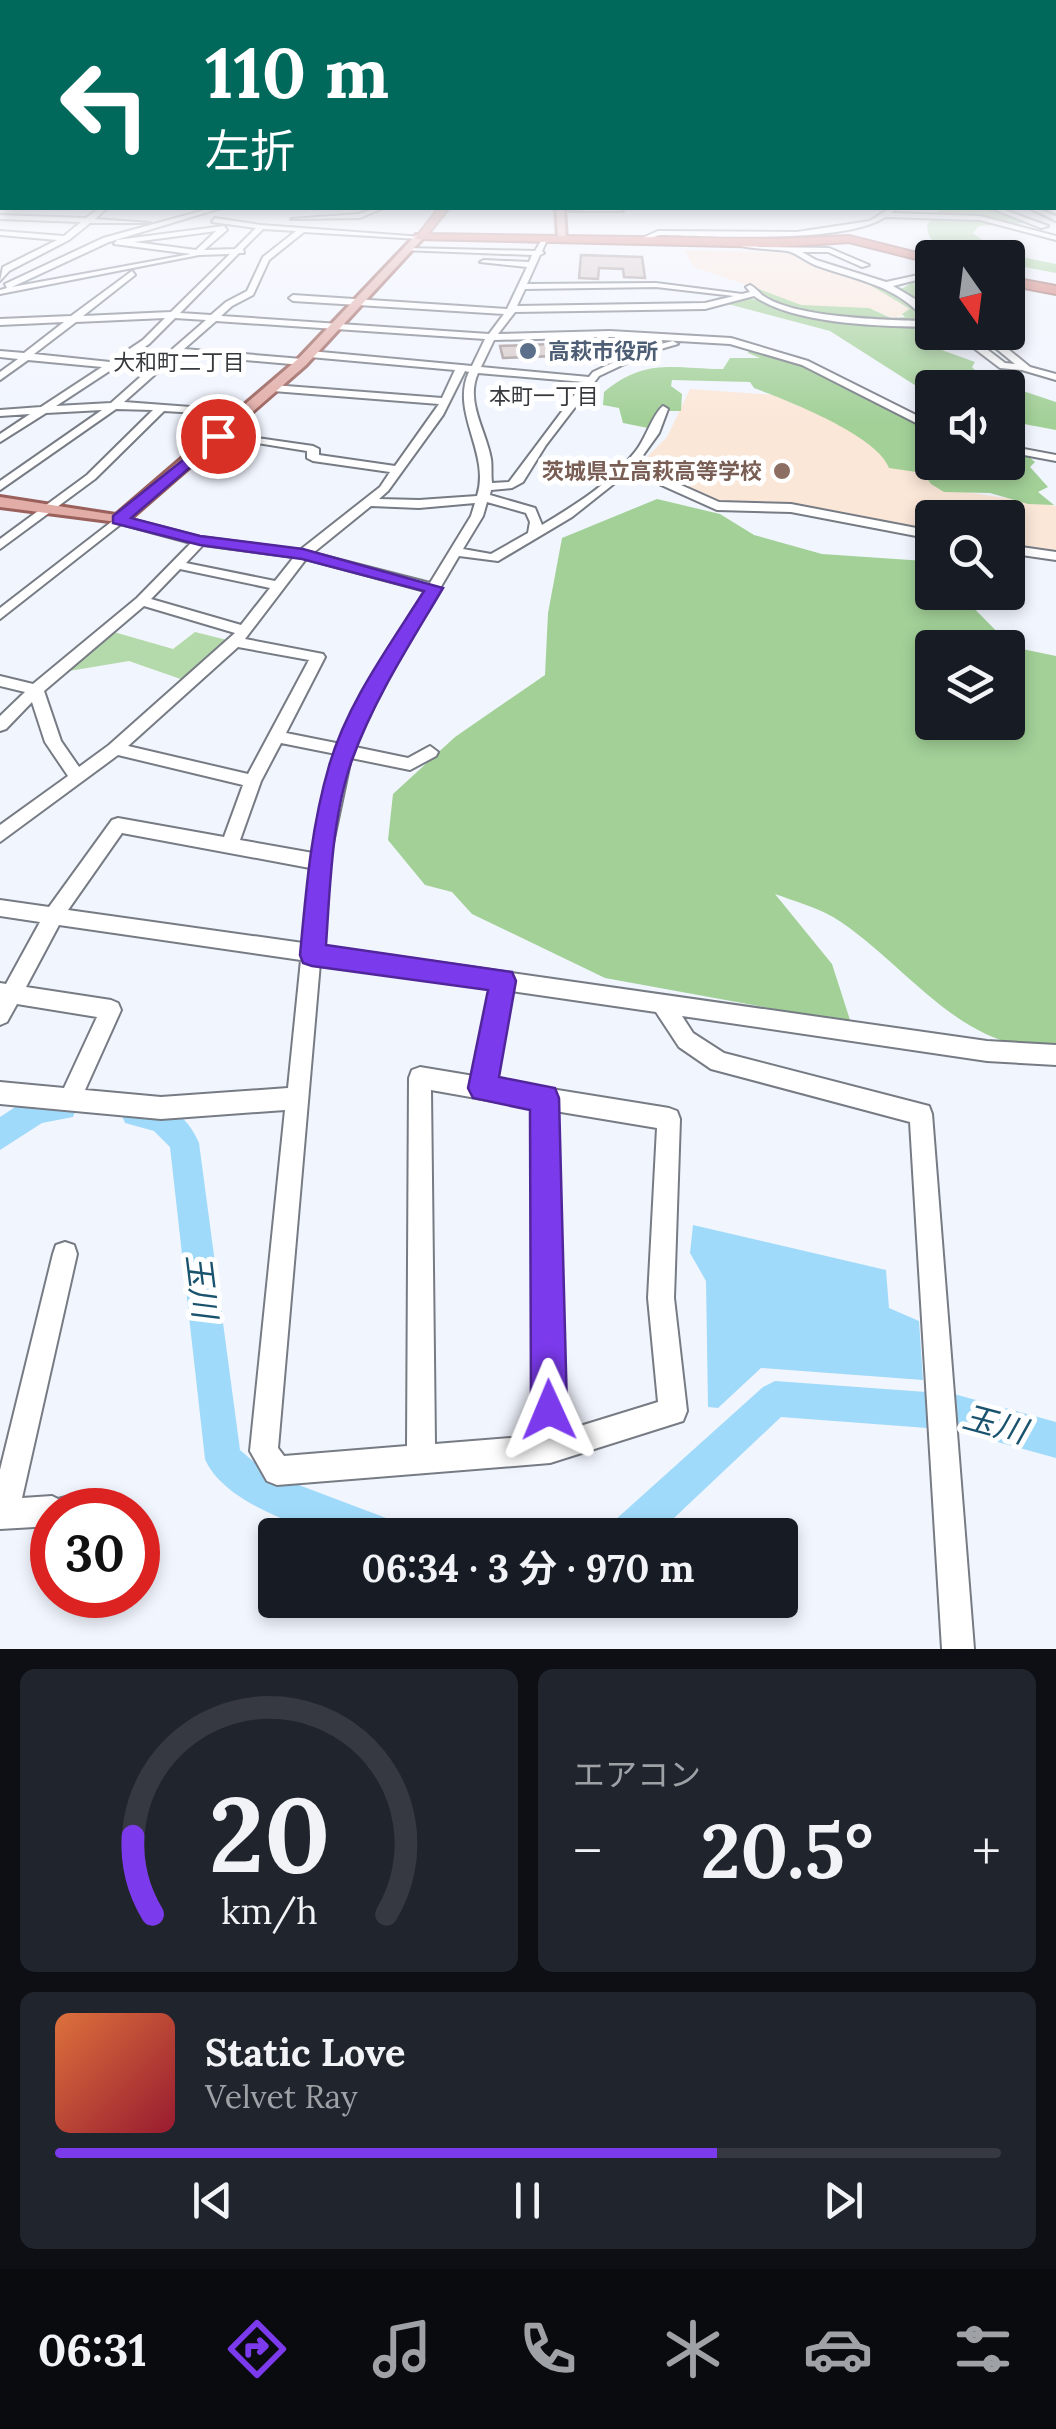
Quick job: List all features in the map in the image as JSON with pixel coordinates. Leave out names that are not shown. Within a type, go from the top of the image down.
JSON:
[{"type":"highway","points":[[1025,285],[1056,290]]},
{"type":"main road","points":[[0,502],[119,520],[306,358],[390,268]]},
{"type":"street","points":[[0,290],[50,268]]},
{"type":"street","points":[[0,290],[129,268]]},
{"type":"street","points":[[0,377],[137,268]]},
{"type":"street","points":[[0,439],[114,364],[221,268]]},
{"type":"street","points":[[0,486],[115,405],[229,304],[250,292],[262,268]]},
{"type":"street","points":[[0,835],[114,749],[238,636],[303,554],[384,489],[492,337],[532,268]]},
{"type":"street","points":[[832,268],[886,285],[915,303]]},
{"type":"street","points":[[886,285],[915,278]]},
{"type":"street","points":[[294,298],[510,310],[678,307],[712,304],[754,291],[745,282]]},
{"type":"street","points":[[522,286],[656,285],[748,294],[816,314],[915,324]]},
{"type":"street","points":[[678,307],[689,318]]},
{"type":"street","points":[[0,322],[173,315],[492,337],[610,334],[744,343],[792,357],[915,418]]},
{"type":"street","points":[[700,329],[710,340]]},
{"type":"street","points":[[366,502],[419,504],[512,485],[527,471],[541,444],[589,380],[633,355],[685,340]]},
{"type":"street","points":[[668,345],[687,351],[756,356]]},
{"type":"street","points":[[981,350],[1002,366],[1023,367],[1056,377]]},
{"type":"street","points":[[1002,350],[1023,367]]},
{"type":"street","points":[[177,351],[589,380]]},
{"type":"street","points":[[0,354],[156,369]]},
{"type":"street","points":[[421,1461],[420,1078],[670,1118],[661,1298],[673,1412],[550,1449],[421,1461],[277,1471],[264,1451],[320,862],[346,751],[378,680],[458,552],[484,492],[485,458],[468,404],[467,370]]},
{"type":"street","points":[[273,388],[446,402]]},
{"type":"street","points":[[0,413],[115,405],[244,414]]},
{"type":"street","points":[[0,545],[91,478],[162,408]]},
{"type":"street","points":[[458,552],[493,558],[631,467],[658,431],[663,409]]},
{"type":"street","points":[[220,434],[313,450],[313,458],[398,470]]},
{"type":"street","points":[[1025,452],[1056,458]]},
{"type":"street","points":[[631,467],[718,506],[791,508],[915,532]]},
{"type":"street","points":[[484,492],[531,511],[536,522],[534,534]]},
{"type":"street","points":[[0,615],[119,520],[200,540],[303,554],[435,588]]},
{"type":"street","points":[[0,725],[142,601],[200,540]]},
{"type":"street","points":[[1025,551],[1056,556]]},
{"type":"street","points":[[176,565],[277,585]]},
{"type":"street","points":[[142,601],[238,636],[318,657],[253,780],[229,847]]},
{"type":"street","points":[[0,681],[36,690]]},
{"type":"street","points":[[36,690],[53,742],[76,774]]},
{"type":"street","points":[[274,736],[410,764],[430,752]]},
{"type":"street","points":[[114,749],[253,780]]},
{"type":"street","points":[[0,1015],[5,993],[118,825],[320,862]]},
{"type":"street","points":[[0,908],[988,1050],[1056,1055]]},
{"type":"street","points":[[483,1088],[503,981]]},
{"type":"street","points":[[5,993],[111,1010],[71,1097]]},
{"type":"street","points":[[662,1004],[686,1040],[719,1062],[921,1114],[958,1649]]},
{"type":"street","points":[[0,1092],[160,1108],[299,1098]]},
{"type":"street","points":[[544,1098],[550,1449]]},
{"type":"street","points":[[30,1512],[2,1514],[65,1254]]},
{"type":"shaded area","points":[[697,268],[834,268],[880,287],[914,312],[894,318],[867,308],[825,311],[766,297],[741,283]]},
{"type":"shaded area","name":"茨城県立高萩高等学校","points":[[690,389],[790,396],[865,437],[891,464],[915,470],[915,480],[942,480],[966,492],[1017,500],[915,500],[915,526],[790,505],[722,504],[638,466],[667,437]]},
{"type":"shaded area","name":"茨城県立高萩高等学校","points":[[1025,501],[1056,506],[1056,552],[1025,547]]},
{"type":"green space","points":[[1029,268],[1056,268],[1056,273]]},
{"type":"green space","points":[[915,281],[915,350],[942,350],[975,362],[975,370],[915,370],[915,385],[830,331],[724,303],[745,298],[765,301],[755,292],[759,289],[801,305],[869,308],[891,318],[905,317],[902,314],[910,309],[870,285],[903,288]]},
{"type":"green space","points":[[749,348],[791,360],[915,421],[915,472],[889,468],[867,443],[849,431],[754,388],[750,382],[672,380],[671,386],[682,394],[681,411],[657,411],[653,429],[623,423],[619,408],[603,405],[604,392],[633,374],[661,367],[723,369],[730,358],[760,358],[748,353]]},
{"type":"green space","points":[[1025,392],[1056,402],[1056,430],[1025,424]]},
{"type":"green space","points":[[1025,455],[1035,462],[1030,467],[1048,487],[1038,492],[1054,505],[1028,504],[1025,500],[990,493],[944,492],[928,480],[1025,480]]},
{"type":"green space","points":[[657,499],[720,514],[754,535],[822,554],[915,560],[915,610],[976,610],[995,630],[915,630],[915,740],[1025,740],[1025,650],[1056,656],[1056,1047],[1022,1046],[991,1037],[936,1002],[833,917],[775,894],[832,964],[851,1023],[605,978],[472,914],[452,892],[425,885],[388,840],[393,794],[455,737],[545,675],[548,613],[562,538]]},
{"type":"green space","points":[[107,630],[173,649],[195,632],[235,642],[192,683],[129,661],[57,673]]},
{"type":"water","points":[[693,1225],[886,1270],[889,1308],[919,1321],[923,1380],[761,1368],[718,1408],[708,1407],[706,1281],[690,1253]]},
{"type":"building","points":[[580,268],[644,268],[645,278],[624,277],[623,269],[599,268],[598,279],[579,278]]},
{"type":"building","name":"高萩市役所","points":[[552,344],[556,356],[503,358],[500,346]]},
{"type":"waterway","name":"玉川","points":[[0,1135],[36,1110],[63,1107]]},
{"type":"waterway","name":"玉川","points":[[135,1113],[164,1121],[184,1143],[223,1459],[255,1487],[336,1518]]},
{"type":"waterway","name":"玉川","points":[[646,1518],[775,1399],[954,1412],[1056,1440]]},
{"type":"place","name":"高萩市役所","points":[[528,351]]},
{"type":"place","name":"茨城県立高萩高等学校","points":[[782,471]]},
{"type":"district","name":"大和町二丁目","points":[[179,362]]},
{"type":"district","name":"本町一丁目","points":[[544,396]]},
{"type":"route","points":[[218,436],[119,520],[200,540],[303,554],[435,588],[378,680],[340,763],[320,862],[312,955],[503,981],[483,1088],[544,1098],[549,1410]]}]
